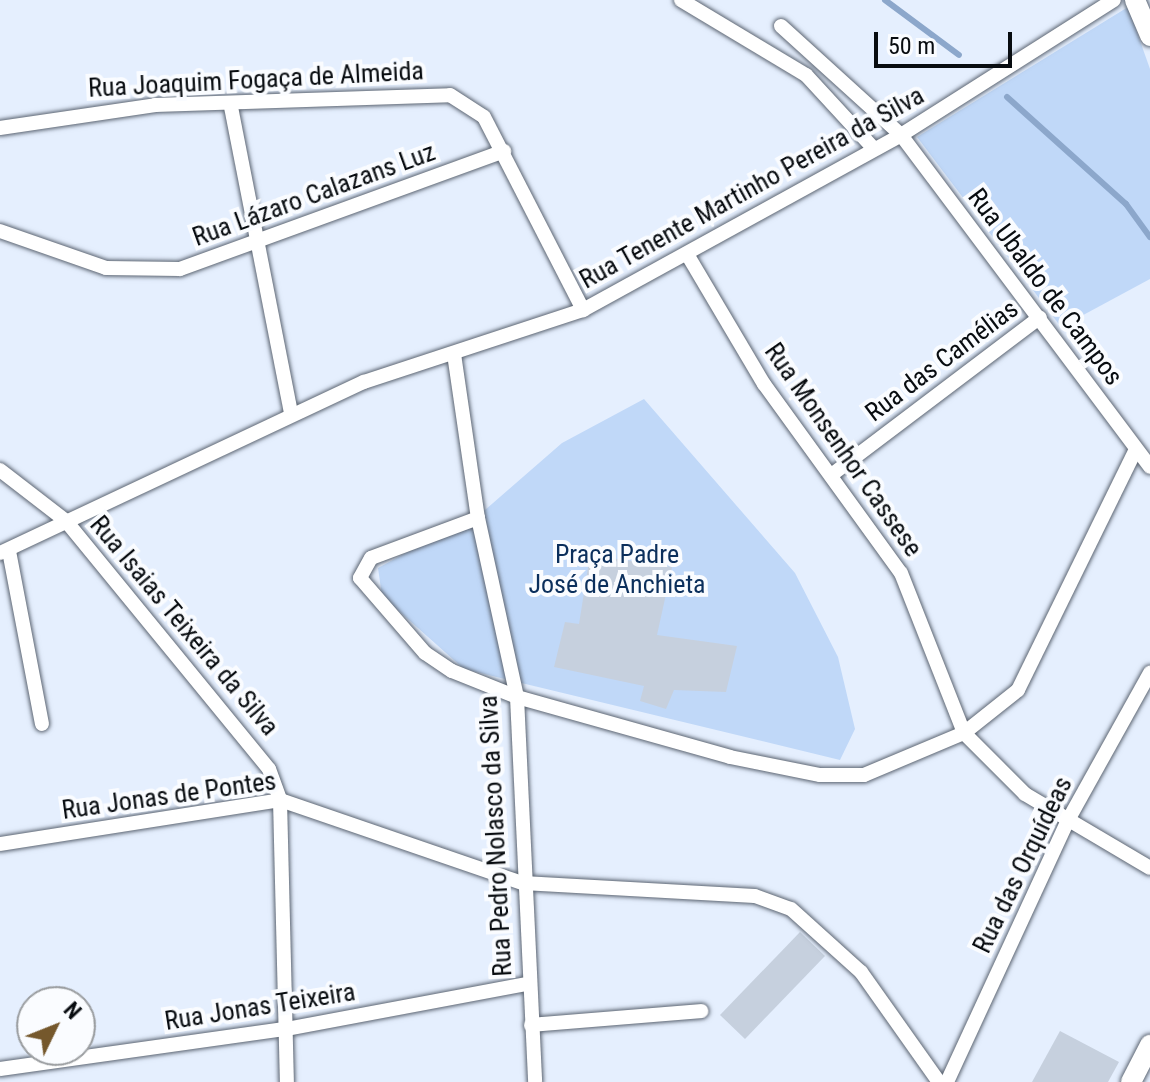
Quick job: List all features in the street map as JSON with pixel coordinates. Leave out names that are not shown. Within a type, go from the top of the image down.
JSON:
[{"type":"main road","points":[[1135,0],[1148,26]]},
{"type":"main road","points":[[1131,1082],[1150,1045]]},
{"type":"street","points":[[681,0],[806,75],[874,149]]},
{"type":"street","name":"Rua Tenente Martinho Pereira da Silva","points":[[4,552],[291,413],[583,310],[901,135],[1114,0]]},
{"type":"street","name":"Rua Ubaldo de Campos","points":[[781,26],[901,135],[1150,467]]},
{"type":"street","name":"Rua Joaquim Fogaça de Almeida","points":[[0,128],[155,105],[231,107],[450,95],[484,117],[583,310]]},
{"type":"street","points":[[231,107],[291,413]]},
{"type":"street","name":"Rua Lázaro Calazans Luz","points":[[0,231],[61,255],[140,273],[260,245],[504,151]]},
{"type":"street","name":"Rua Monsenhor Cassese","points":[[687,254],[764,384],[834,473],[901,573],[964,733],[998,773],[1067,822],[1150,868]]},
{"type":"street","name":"Rua das Camélias","points":[[834,473],[1040,317]]},
{"type":"street","name":"Rua Pedro Nolasco da Silva","points":[[454,354],[478,518],[517,697],[527,984],[535,1082]]},
{"type":"street","points":[[478,518],[371,558],[360,578],[425,653],[517,697],[820,775],[879,771],[964,733],[1018,690],[1135,451]]},
{"type":"street","name":"Rua Isaias Teixeira da Silva","points":[[0,470],[66,521],[254,746],[280,800],[287,1082]]},
{"type":"street","points":[[4,552],[42,724]]},
{"type":"street","name":"Rua das Orquídeas","points":[[947,1082],[1067,822],[1150,673]]},
{"type":"street","name":"Rua Jonas de Pontes","points":[[0,844],[280,800],[523,883],[711,891],[791,909],[861,972],[939,1082]]},
{"type":"street","name":"Rua Jonas Teixeira","points":[[0,1069],[286,1029],[527,984]]},
{"type":"street","points":[[531,1025],[701,1011]]},
{"type":"green space","points":[[1128,7],[1150,69],[1150,279],[1061,327],[917,137]]},
{"type":"green space","name":"Praça Padre José de Anchieta","points":[[644,399],[795,573],[838,657],[855,729],[840,760],[464,669],[382,596],[378,568],[485,510],[562,443]]},
{"type":"building","points":[[590,555],[672,567],[657,635],[737,646],[726,692],[674,690],[666,709],[640,701],[644,686],[554,667],[565,622],[579,624]]},
{"type":"building","points":[[800,932],[825,956],[745,1039],[720,1015]]},
{"type":"building","points":[[1060,1031],[1119,1062],[1108,1082],[1032,1082]]},
{"type":"waterway","points":[[885,0],[959,55]]},
{"type":"waterway","points":[[1007,97],[1126,204],[1150,237]]}]
